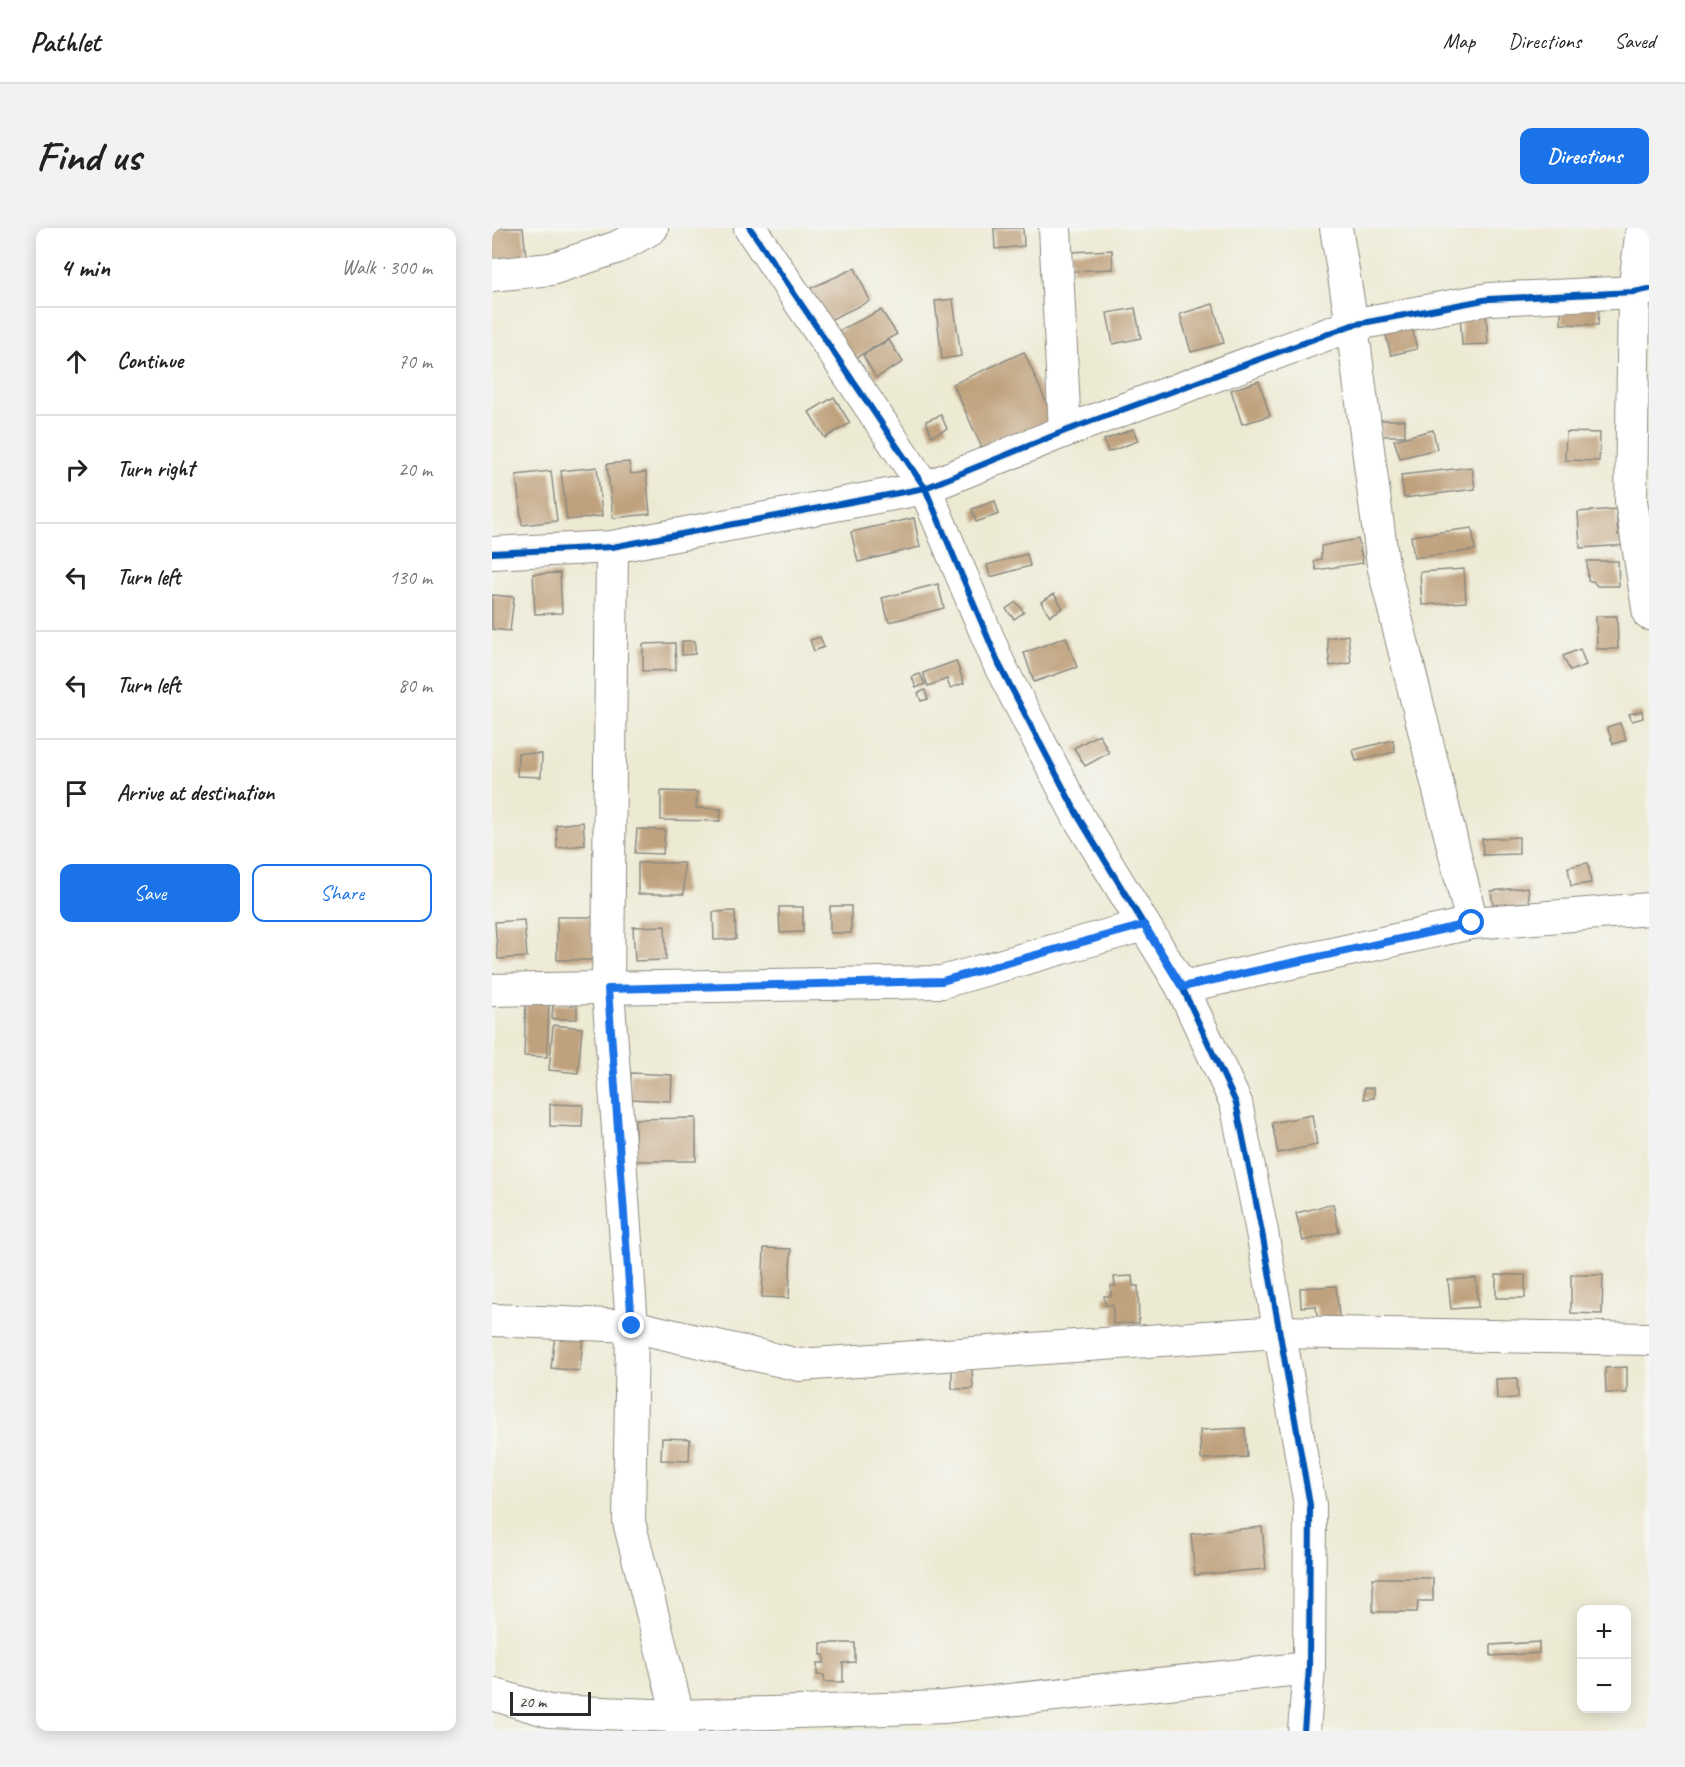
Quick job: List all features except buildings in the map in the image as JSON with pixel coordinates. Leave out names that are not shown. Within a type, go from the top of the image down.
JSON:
[{"type":"street","points":[[492,275],[551,269],[618,247],[652,228]]},
{"type":"street","points":[[750,228],[925,488],[999,664],[1079,818],[1182,987],[1236,1103],[1310,1505],[1309,1668],[1304,1731]]},
{"type":"street","points":[[1055,228],[1065,431]]},
{"type":"street","points":[[1336,228],[1352,325],[1383,565],[1472,923]]},
{"type":"street","points":[[1642,228],[1642,290],[1631,501],[1649,614]]},
{"type":"street","points":[[492,553],[612,547],[925,488],[1065,431],[1352,325],[1489,299],[1642,290]]},
{"type":"street","points":[[612,547],[608,989],[632,1326],[629,1522],[680,1723]]},
{"type":"street","points":[[1182,987],[1472,923],[1649,909]]},
{"type":"street","points":[[492,990],[942,981],[1144,925]]},
{"type":"street","points":[[492,1320],[632,1326],[799,1365],[1279,1332],[1649,1339]]},
{"type":"street","points":[[492,1694],[549,1711],[680,1723],[943,1707],[1309,1668]]},
{"type":"cycle path","points":[[750,228],[925,488],[999,664],[1079,818],[1182,987],[1236,1103],[1262,1232],[1310,1505],[1309,1668],[1304,1731]]},
{"type":"cycle path","points":[[492,553],[612,547],[925,488],[1065,431],[1352,325],[1489,299],[1634,292],[1649,289]]},
{"type":"route","points":[[632,1326],[608,989],[942,981],[1144,925],[1182,987],[1472,923]]}]
